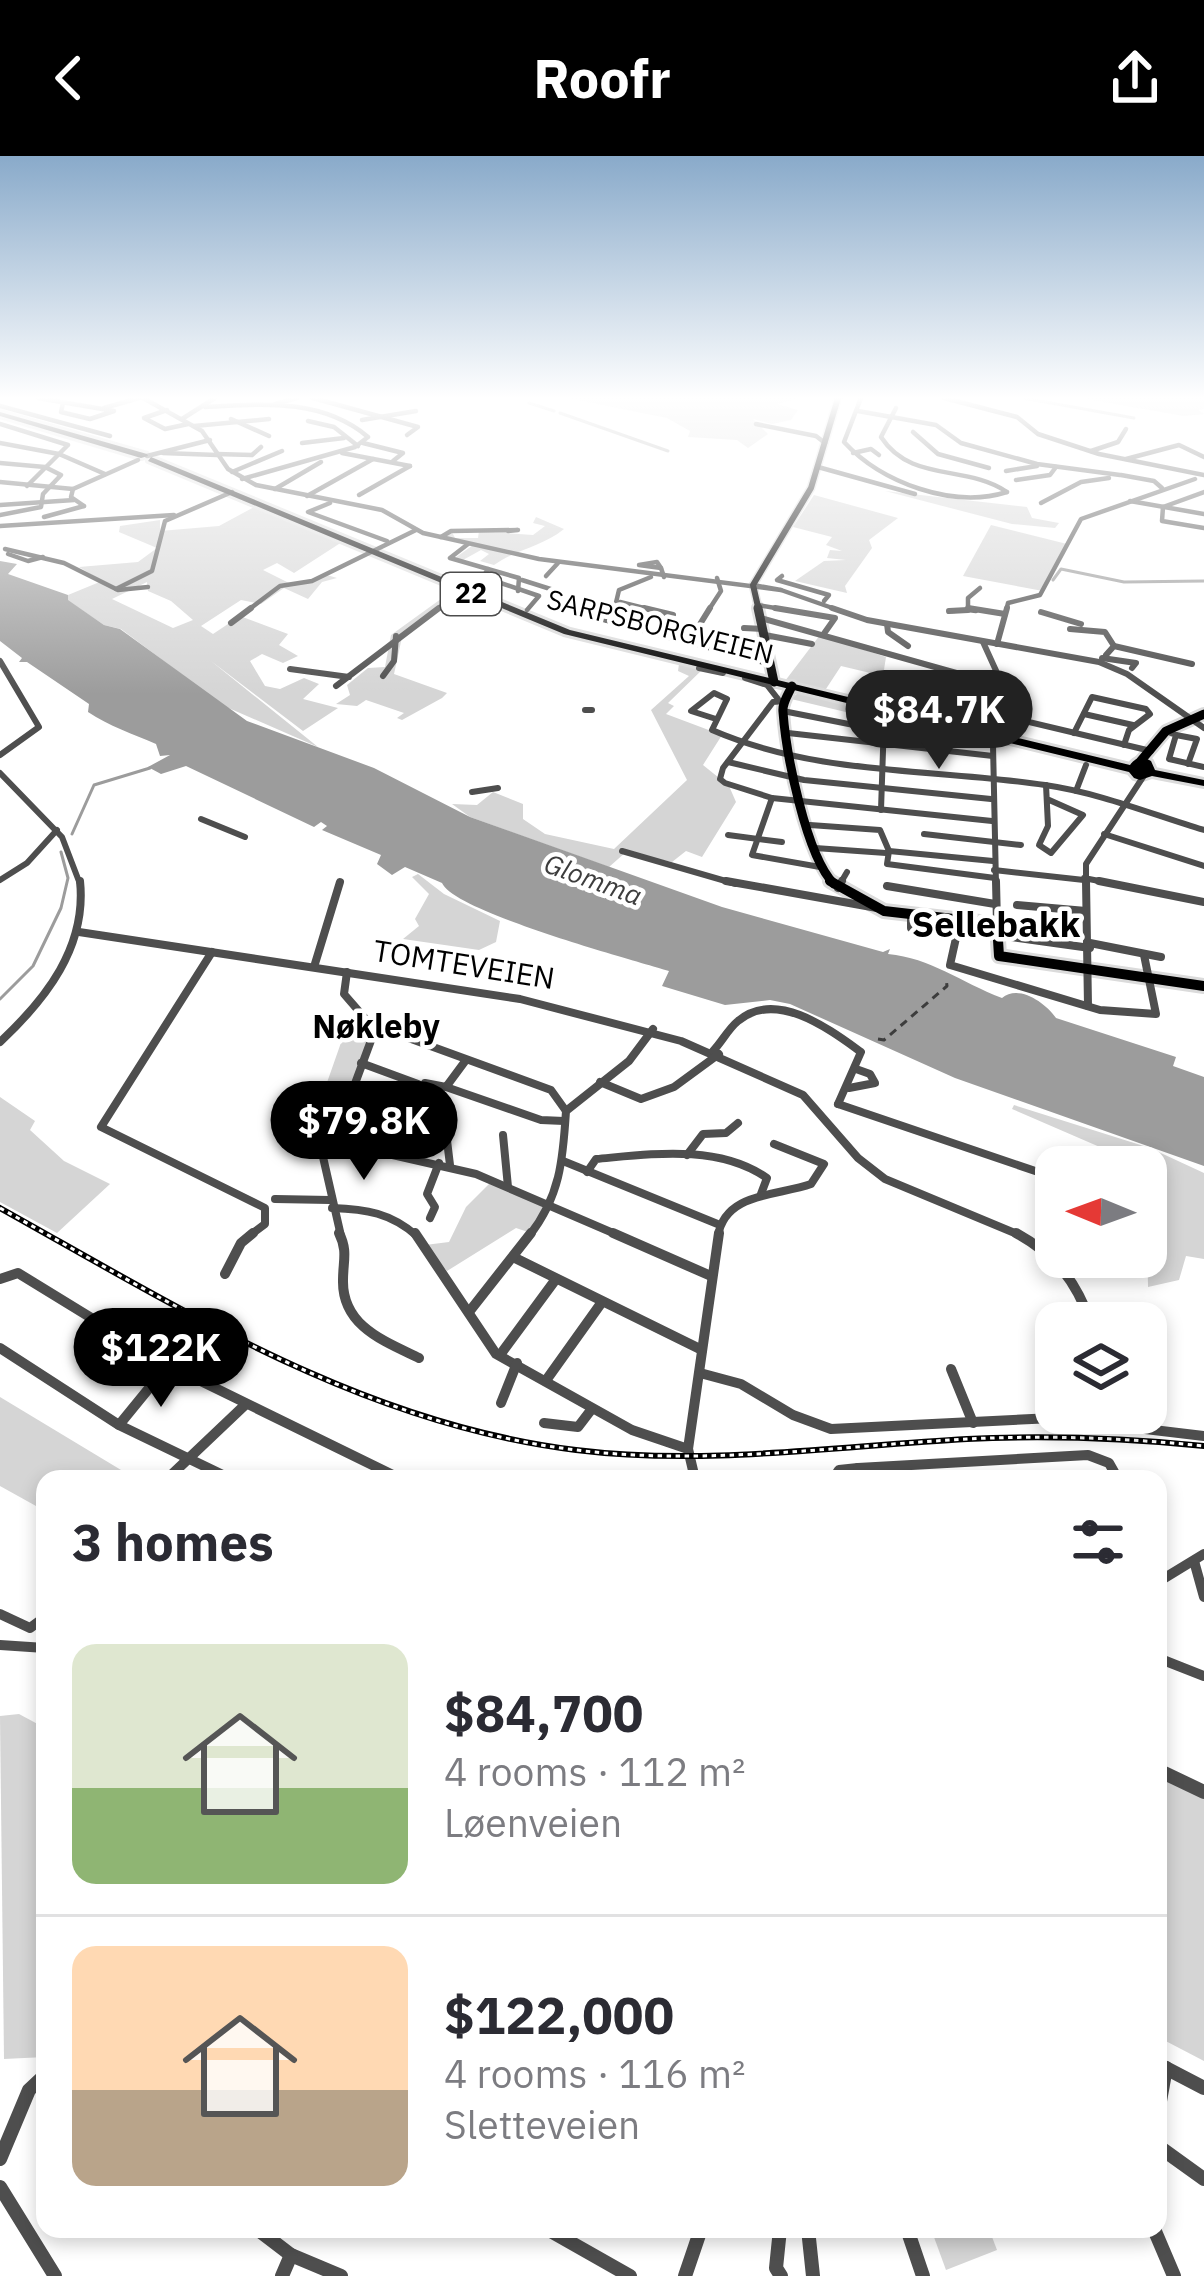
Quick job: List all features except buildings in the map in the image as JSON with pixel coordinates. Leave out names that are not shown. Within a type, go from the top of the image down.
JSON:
[{"type":"highway","name":"SARPSBORGVEIEN","points":[[243,497],[567,632],[769,674],[796,687],[1087,760],[1144,765],[1204,783]]},
{"type":"main road","points":[[769,674],[753,585],[802,497]]},
{"type":"main road","points":[[796,687],[782,704],[788,733],[820,867],[838,889],[877,908],[997,930],[999,956],[1090,973],[1204,986]]},
{"type":"main road","points":[[1144,765],[1171,733],[1204,714]]},
{"type":"street","points":[[1,514],[38,508],[44,497]]},
{"type":"street","points":[[3,527],[93,520],[138,524],[220,497]]},
{"type":"street","points":[[311,497],[387,512],[416,530],[441,538],[558,563],[650,577],[782,586],[887,624],[1048,657],[1099,662],[1127,674],[1204,728]]},
{"type":"street","points":[[346,506],[357,497]]},
{"type":"street","points":[[1041,503],[1053,497]]},
{"type":"street","points":[[1039,596],[1079,521],[1138,497]]},
{"type":"street","points":[[1162,507],[1190,497]]},
{"type":"street","points":[[0,505],[74,500],[84,506],[81,512],[44,518]]},
{"type":"street","points":[[1130,500],[1204,514]]},
{"type":"street","points":[[330,502],[308,512],[389,542]]},
{"type":"street","points":[[1,514],[11,504]]},
{"type":"street","points":[[1162,507],[1162,521],[1204,528]]},
{"type":"street","points":[[9,550],[43,557],[116,589],[147,590],[160,528],[174,515]]},
{"type":"street","points":[[232,623],[280,586],[312,581],[416,530]]},
{"type":"street","points":[[441,538],[451,531],[508,531]]},
{"type":"street","points":[[468,544],[450,558],[563,593]]},
{"type":"street","points":[[546,576],[558,563]]},
{"type":"street","points":[[661,568],[664,578]]},
{"type":"street","points":[[488,569],[483,577],[494,585],[540,598],[527,610]]},
{"type":"street","points":[[116,589],[152,571]]},
{"type":"street","points":[[608,620],[620,602],[619,590],[650,577]]},
{"type":"street","points":[[698,629],[721,591],[717,578]]},
{"type":"street","points":[[518,590],[523,580]]},
{"type":"street","points":[[968,610],[968,598],[976,587],[990,590]]},
{"type":"street","points":[[336,686],[461,590]]},
{"type":"street","points":[[997,644],[1007,603],[1039,596],[1052,602],[1052,614]]},
{"type":"street","points":[[620,602],[673,615]]},
{"type":"street","points":[[758,605],[835,618],[823,635]]},
{"type":"street","points":[[950,610],[1005,614]]},
{"type":"street","points":[[1041,612],[1113,637],[1114,646],[1099,662]]},
{"type":"street","points":[[583,614],[676,639]]},
{"type":"street","points":[[887,624],[888,632],[908,646]]},
{"type":"street","points":[[1070,629],[1086,626]]},
{"type":"street","points":[[763,627],[812,644]]},
{"type":"street","points":[[744,628],[823,635],[942,674],[998,686]]},
{"type":"street","points":[[383,676],[394,661],[396,636]]},
{"type":"street","points":[[1030,650],[1039,640]]},
{"type":"street","points":[[686,641],[769,674]]},
{"type":"street","points":[[731,642],[768,650]]},
{"type":"street","points":[[951,707],[996,721],[998,686],[983,642]]},
{"type":"street","points":[[1114,646],[1197,666]]},
{"type":"street","points":[[1106,655],[1136,663],[1132,668]]},
{"type":"street","points":[[0,661],[39,727],[0,755]]},
{"type":"street","points":[[699,668],[763,683],[782,704],[884,726],[881,810]]},
{"type":"street","points":[[290,669],[349,676]]},
{"type":"street","points":[[892,700],[883,691],[885,677],[998,703]]},
{"type":"street","points":[[699,686],[728,699],[713,732],[743,741],[793,755],[883,768],[1046,784],[1204,830]]},
{"type":"street","points":[[714,693],[691,711],[716,719]]},
{"type":"street","points":[[1074,733],[1095,696],[1150,712],[1133,725],[1124,745]]},
{"type":"street","points":[[782,704],[743,741],[720,772],[725,783],[805,802],[992,821]]},
{"type":"street","points":[[1084,713],[1133,725]]},
{"type":"street","points":[[1016,719],[1124,745],[1144,765],[1092,849],[1084,879],[1090,945],[1088,1006]]},
{"type":"street","points":[[788,733],[993,756]]},
{"type":"street","points":[[1188,764],[1197,740],[1171,733],[1168,758],[1188,764],[1204,767]]},
{"type":"street","points":[[993,745],[997,930],[1161,957]]},
{"type":"street","points":[[1076,791],[1087,760]]},
{"type":"street","points":[[728,762],[800,779],[992,799]]},
{"type":"street","points":[[0,772],[57,830],[80,876],[79,932],[54,981],[0,1042]]},
{"type":"street","points":[[1046,784],[1048,819],[1039,844],[1051,854],[1083,815],[1047,799]]},
{"type":"street","points":[[472,792],[498,788]]},
{"type":"street","points":[[772,797],[752,855],[820,867]]},
{"type":"street","points":[[1030,814],[1048,819]]},
{"type":"street","points":[[202,819],[245,837]]},
{"type":"street","points":[[810,825],[880,830],[887,864],[1084,879],[1204,902]]},
{"type":"street","points":[[0,880],[27,862],[57,830]]},
{"type":"street","points":[[924,834],[1022,845]]},
{"type":"street","points":[[1104,834],[1204,866]]},
{"type":"street","points":[[728,835],[782,842]]},
{"type":"street","points":[[815,848],[887,852],[994,870]]},
{"type":"street","points":[[622,851],[740,885],[877,908]]},
{"type":"street","points":[[838,889],[847,872]]},
{"type":"street","points":[[314,967],[340,882]]},
{"type":"street","points":[[887,886],[995,904]]},
{"type":"street","points":[[1017,905],[1086,911]]},
{"type":"street","points":[[911,914],[911,928],[957,935]]},
{"type":"street","points":[[960,920],[950,964],[985,980],[998,979],[1088,1006],[1156,1014],[1144,955]]},
{"type":"street","name":"TOMTEVEIEN","points":[[79,932],[571,1005],[653,1029],[792,1088],[821,1110],[854,1157],[878,1175],[1017,1233],[1052,1254],[1078,1284],[1084,1302]]},
{"type":"street","points":[[212,952],[101,1130],[262,1204],[265,1224],[245,1238],[225,1274]]},
{"type":"street","points":[[998,979],[999,956]]},
{"type":"street","points":[[347,972],[343,983],[347,1002],[376,1027],[551,1090],[565,1116],[563,1161],[552,1207],[469,1312]]},
{"type":"street","points":[[600,1082],[644,1098],[674,1087],[716,1053],[739,1020],[776,1009],[828,1028],[862,1052],[849,1088],[838,1103],[821,1110]]},
{"type":"street","points":[[376,1027],[340,1124],[341,1136],[323,1157],[331,1204],[347,1250],[339,1276],[348,1314],[419,1358]]},
{"type":"street","points":[[361,1063],[541,1120],[565,1116],[629,1061],[653,1029]]},
{"type":"street","points":[[446,1087],[466,1060]]},
{"type":"street","points":[[849,1088],[874,1083],[870,1074],[856,1070]]},
{"type":"street","points":[[838,1103],[1035,1171]]},
{"type":"street","points":[[430,1218],[435,1207],[427,1194],[445,1164],[444,1116]]},
{"type":"street","points":[[672,1170],[703,1134],[726,1133],[738,1123]]},
{"type":"street","points":[[503,1135],[508,1187]]},
{"type":"street","points":[[341,1136],[375,1151],[445,1164],[508,1187],[710,1276]]},
{"type":"street","points":[[692,1470],[688,1449],[720,1226],[738,1203],[812,1184],[824,1164],[774,1144]]},
{"type":"street","points":[[587,1172],[596,1159],[685,1155],[756,1168],[767,1178],[761,1195]]},
{"type":"street","points":[[563,1161],[720,1226]]},
{"type":"street","points":[[275,1199],[363,1205],[403,1220],[500,1355],[548,1379],[591,1410],[649,1439],[688,1449]]},
{"type":"street","points":[[513,1257],[702,1350]]},
{"type":"street","points":[[5,1275],[168,1365],[382,1470]]},
{"type":"street","points":[[500,1355],[556,1279]]},
{"type":"street","points":[[548,1379],[602,1302]]},
{"type":"street","points":[[0,1348],[119,1426],[212,1470]]},
{"type":"street","points":[[501,1403],[517,1363]]},
{"type":"street","points":[[119,1426],[168,1365]]},
{"type":"street","points":[[951,1369],[973,1423]]},
{"type":"street","points":[[700,1373],[741,1384],[793,1415],[831,1429],[1035,1420]]},
{"type":"street","points":[[176,1470],[246,1404]]},
{"type":"street","points":[[544,1423],[578,1427],[591,1410]]},
{"type":"street","points":[[1167,1429],[1204,1436]]},
{"type":"street","points":[[838,1470],[1088,1455],[1109,1463],[1113,1470]]},
{"type":"street","points":[[928,1470],[929,1462]]},
{"type":"street","points":[[858,1468],[865,1470]]},
{"type":"street","points":[[1167,1572],[1199,1557],[1204,1597]]},
{"type":"street","points":[[0,1613],[30,1628],[36,1624]]},
{"type":"street","points":[[0,1645],[36,1647]]},
{"type":"street","points":[[1167,1662],[1204,1676]]},
{"type":"street","points":[[1167,1774],[1204,1792]]},
{"type":"street","points":[[1167,2069],[1204,2088]]},
{"type":"street","points":[[0,2158],[28,2090],[36,2083]]},
{"type":"street","points":[[1167,2152],[1204,2179]]},
{"type":"street","points":[[0,2187],[56,2276]]},
{"type":"street","points":[[269,2238],[291,2255],[341,2276]]},
{"type":"street","points":[[563,2238],[630,2276]]},
{"type":"street","points":[[685,2276],[698,2238]]},
{"type":"street","points":[[779,2238],[776,2268],[781,2276]]},
{"type":"street","points":[[809,2238],[813,2276]]},
{"type":"street","points":[[910,2238],[923,2276]]},
{"type":"street","points":[[1158,2238],[1174,2276]]},
{"type":"street","points":[[282,2276],[291,2255]]},
{"type":"shaded area","points":[[813,497],[898,518],[869,540],[872,548],[845,586],[847,593],[795,581],[824,561],[846,560],[827,558],[830,550],[842,551],[826,545],[832,537],[793,527]]},
{"type":"shaded area","points":[[908,497],[1027,507],[1032,518],[1059,523],[1055,528],[1012,524]]},
{"type":"shaded area","points":[[256,506],[342,542],[294,573],[277,563],[263,570],[293,585],[327,575],[337,578],[322,582],[308,599],[284,588],[261,604],[241,600],[201,626],[213,634],[240,616],[288,634],[279,645],[298,656],[283,663],[262,654],[250,661],[265,686],[280,689],[304,678],[319,684],[303,699],[338,708],[303,731],[211,661],[318,747],[224,706],[121,629],[104,625],[67,600],[68,595],[102,581],[79,567],[138,562],[157,548],[119,532],[120,526],[160,520],[160,531],[219,526]],"holes":[[[147,582],[148,591],[171,601],[193,620],[173,628],[112,599]]]},
{"type":"shaded area","points":[[536,517],[564,529],[494,565],[480,561],[489,554],[481,550],[463,560],[455,558],[473,545],[444,537],[452,532],[455,538],[478,538],[479,531],[533,535],[545,526],[533,523]]},
{"type":"shaded area","points":[[991,525],[1067,544],[1043,591],[963,576]]},
{"type":"shaded area","points":[[452,591],[459,594],[402,637],[394,674],[447,693],[442,698],[402,720],[397,718],[404,713],[366,700],[357,706],[336,704],[350,695],[347,685],[368,668],[385,667],[391,635]]},
{"type":"shaded area","points":[[820,635],[886,657],[883,676],[841,666],[824,692],[785,681]]},
{"type":"shaded area","points":[[679,664],[704,668],[668,703],[674,706],[666,714],[722,735],[703,765],[729,786],[736,802],[702,857],[686,851],[672,862],[626,852],[609,867],[470,817],[452,804],[477,805],[493,792],[523,804],[523,819],[545,834],[614,849],[687,780],[651,710],[689,676],[678,671]]},
{"type":"shaded area","points":[[799,692],[974,731],[972,742],[791,699]]},
{"type":"shaded area","points":[[418,874],[444,894],[500,921],[496,942],[479,950],[403,939],[419,926],[415,919],[429,894],[412,877]]},
{"type":"shaded area","points":[[350,1017],[371,1033],[340,1124],[341,1136],[310,1131]]},
{"type":"shaded area","points":[[0,1097],[35,1121],[30,1130],[64,1161],[110,1184],[57,1233],[0,1202]]},
{"type":"shaded area","points":[[1014,1105],[1144,1146],[1097,1146],[1012,1109]]},
{"type":"shaded area","points":[[1167,1156],[1204,1173],[1204,1259],[1186,1256],[1179,1280],[1148,1287],[1148,1278],[1167,1278]]},
{"type":"shaded area","points":[[492,1181],[552,1207],[531,1233],[516,1228],[447,1271],[425,1245],[449,1242],[466,1207]]},
{"type":"shaded area","points":[[0,1397],[121,1470],[36,1470],[36,1506],[0,1486]]},
{"type":"shaded area","points":[[19,1714],[36,1723],[36,2057],[4,2059],[0,1716]]},
{"type":"shaded area","points":[[1167,1780],[1204,1798],[1204,2061],[1167,2042]]},
{"type":"shaded area","points":[[934,2238],[992,2238],[997,2250],[946,2270]]},
{"type":"water","name":"Glomma","points":[[0,561],[17,564],[8,574],[68,595],[68,600],[104,625],[120,629],[247,721],[374,768],[470,817],[722,907],[883,952],[890,949],[888,954],[932,965],[1002,998],[1023,994],[1056,1018],[1176,1057],[1173,1066],[1204,1077],[1204,1166],[1167,1153],[1167,1146],[1147,1146],[955,1078],[790,1004],[770,1000],[725,1005],[662,986],[669,971],[509,920],[405,867],[392,875],[377,864],[381,855],[322,830],[327,826],[321,822],[314,827],[186,766],[161,774],[148,767],[170,755],[160,756],[156,744],[88,712],[89,704],[27,662],[19,662],[22,658],[0,641]]},
{"type":"waterway","points":[[1053,580],[1061,569],[1124,582],[1204,581]]},
{"type":"waterway","points":[[72,834],[94,785],[150,768]]},
{"type":"waterway","points":[[0,999],[33,966],[61,908],[68,878],[61,852]]},
{"type":"ferry route","points":[[878,1039],[884,1040],[947,986],[946,978]]},
{"type":"railway","points":[[0,1208],[277,1358],[422,1416],[498,1436],[576,1450],[673,1456],[997,1438],[1204,1446]]},
{"type":"district","name":"Sellebakk","points":[[996,924]]},
{"type":"district","name":"Nøkleby","points":[[376,1026]]}]
